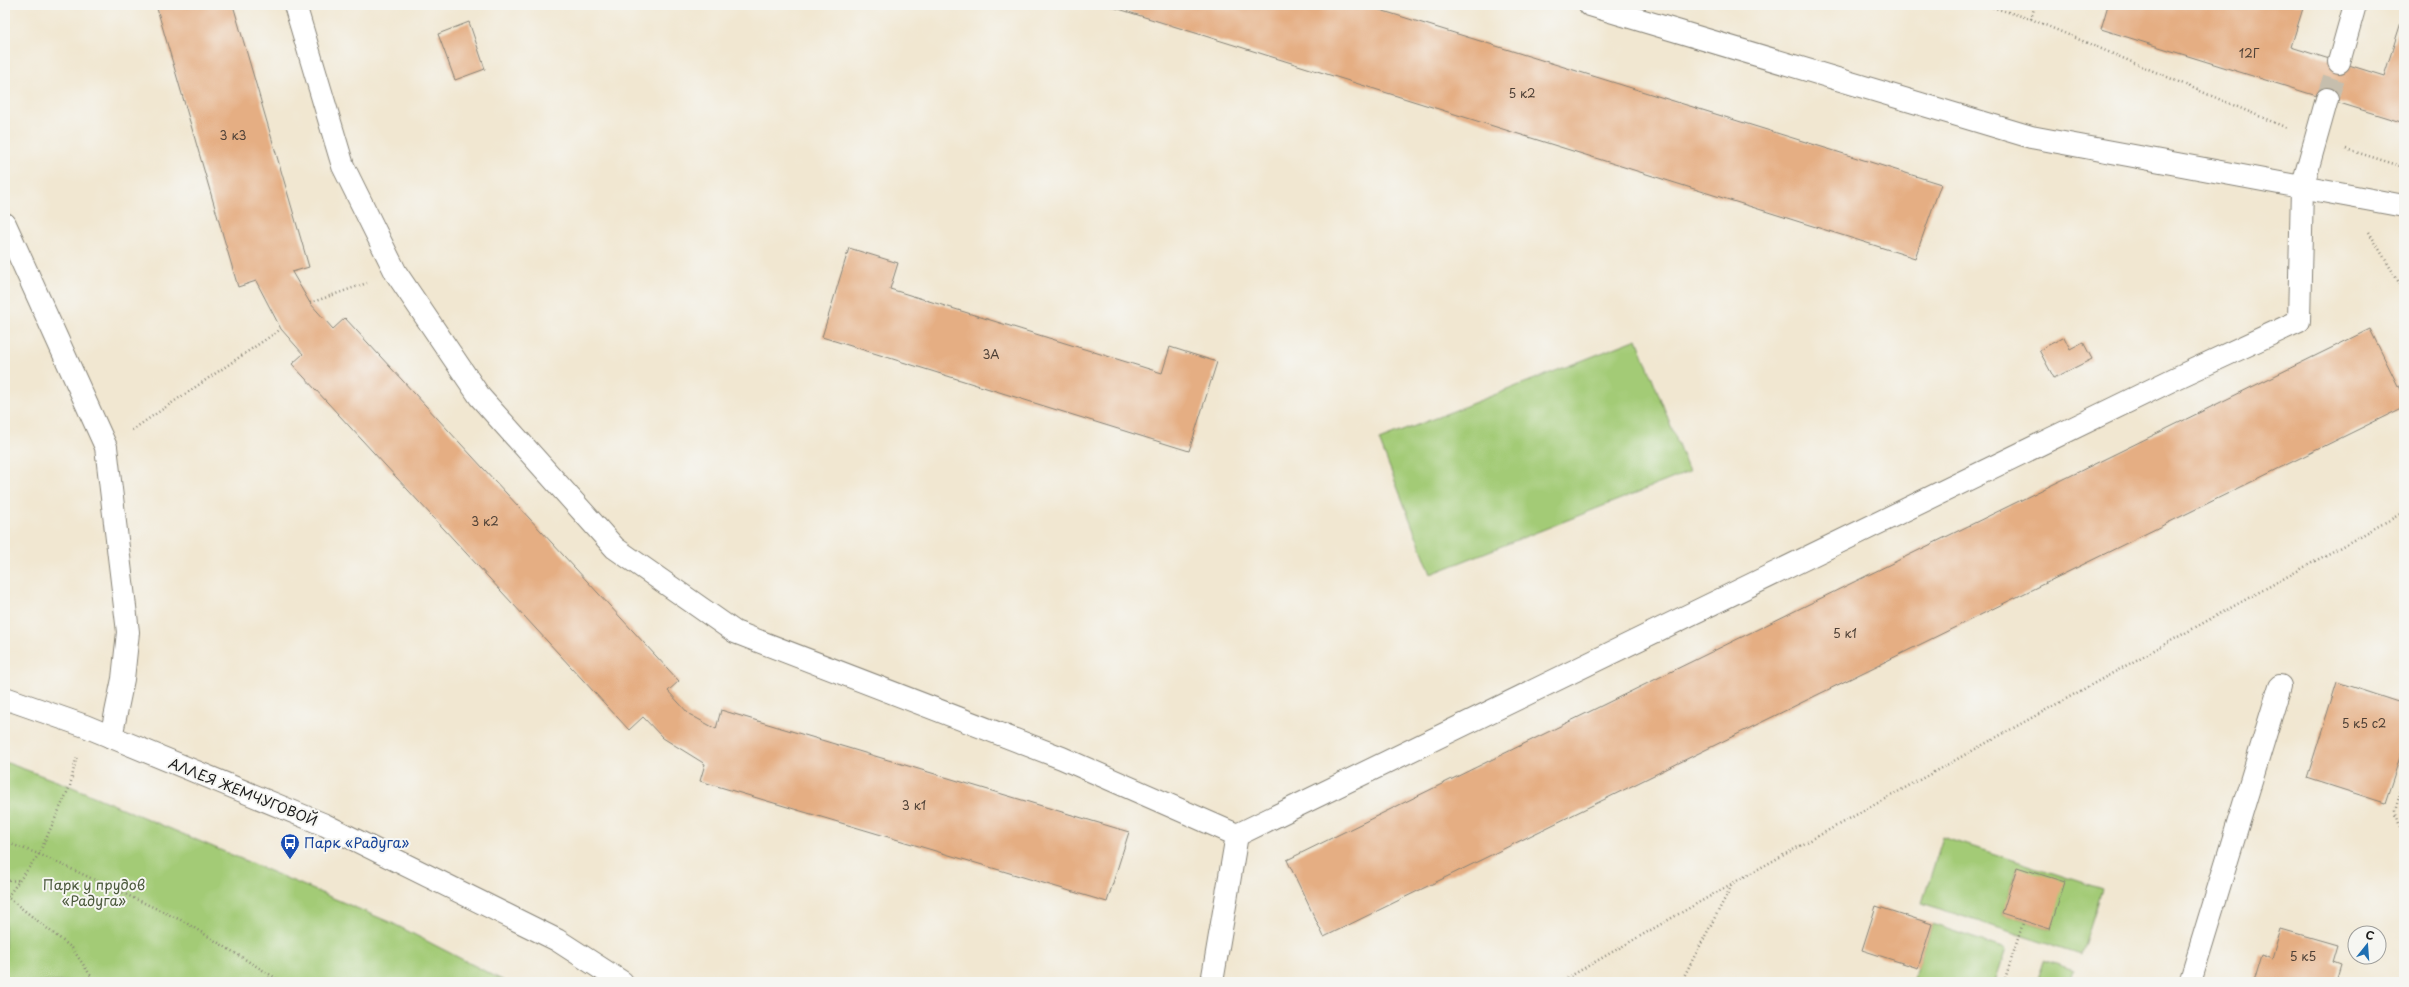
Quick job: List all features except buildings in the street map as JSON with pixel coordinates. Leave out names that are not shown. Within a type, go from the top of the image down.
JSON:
[{"type":"street","points":[[295,5],[343,166],[396,273],[480,397],[615,548],[735,632],[1062,758],[1237,835],[2174,379],[2299,321],[2302,188],[2328,99]]},
{"type":"street","points":[[1590,5],[2031,137],[2404,206]]},
{"type":"street","points":[[2339,62],[2355,5]]},
{"type":"street","points":[[5,224],[106,447],[128,632],[123,679],[111,737]]},
{"type":"street","points":[[2190,982],[2280,686]]},
{"type":"street","name":"АЛЛЕЯ ЖЕМЧУГОВОЙ","points":[[5,698],[85,726],[325,825],[557,940],[622,982]]},
{"type":"street","points":[[1212,982],[1237,835]]},
{"type":"path","points":[[1985,5],[2031,19],[2315,140],[2404,167]]},
{"type":"path","points":[[2031,19],[2035,5]]},
{"type":"path","points":[[310,304],[396,273]]},
{"type":"path","points":[[106,447],[281,329]]},
{"type":"path","points":[[1560,982],[1733,883],[2404,512]]},
{"type":"path","points":[[5,900],[39,854],[70,786],[85,726]]},
{"type":"path","points":[[2404,780],[2395,811],[2404,839]]},
{"type":"path","points":[[5,842],[39,854],[183,921],[282,982]]},
{"type":"path","points":[[5,882],[20,880]]},
{"type":"path","points":[[1681,982],[1733,883]]},
{"type":"path","points":[[6,896],[72,948],[95,982]]},
{"type":"path","points":[[2004,982],[2024,920]]},
{"type":"path","points":[[268,982],[270,975]]},
{"type":"green space","points":[[1637,339],[1689,472],[1431,574],[1379,440]]},
{"type":"green space","name":"Парк у прудов «Радуга»","points":[[5,762],[70,786],[394,924],[506,982],[5,982]]},
{"type":"green space","points":[[1943,837],[2102,889],[2081,955],[1922,903]],"holes":[[[2017,867],[2050,929],[2002,914]]]},
{"type":"green space","points":[[1932,924],[2006,949],[1995,982],[1913,982]]},
{"type":"green space","points":[[2044,960],[2074,970],[2070,982],[2037,982]]},
{"type":"tunnel","points":[[2327,99],[2339,62]]},
{"type":"place","name":"Парк «Радуга»","points":[[290,860]]}]
